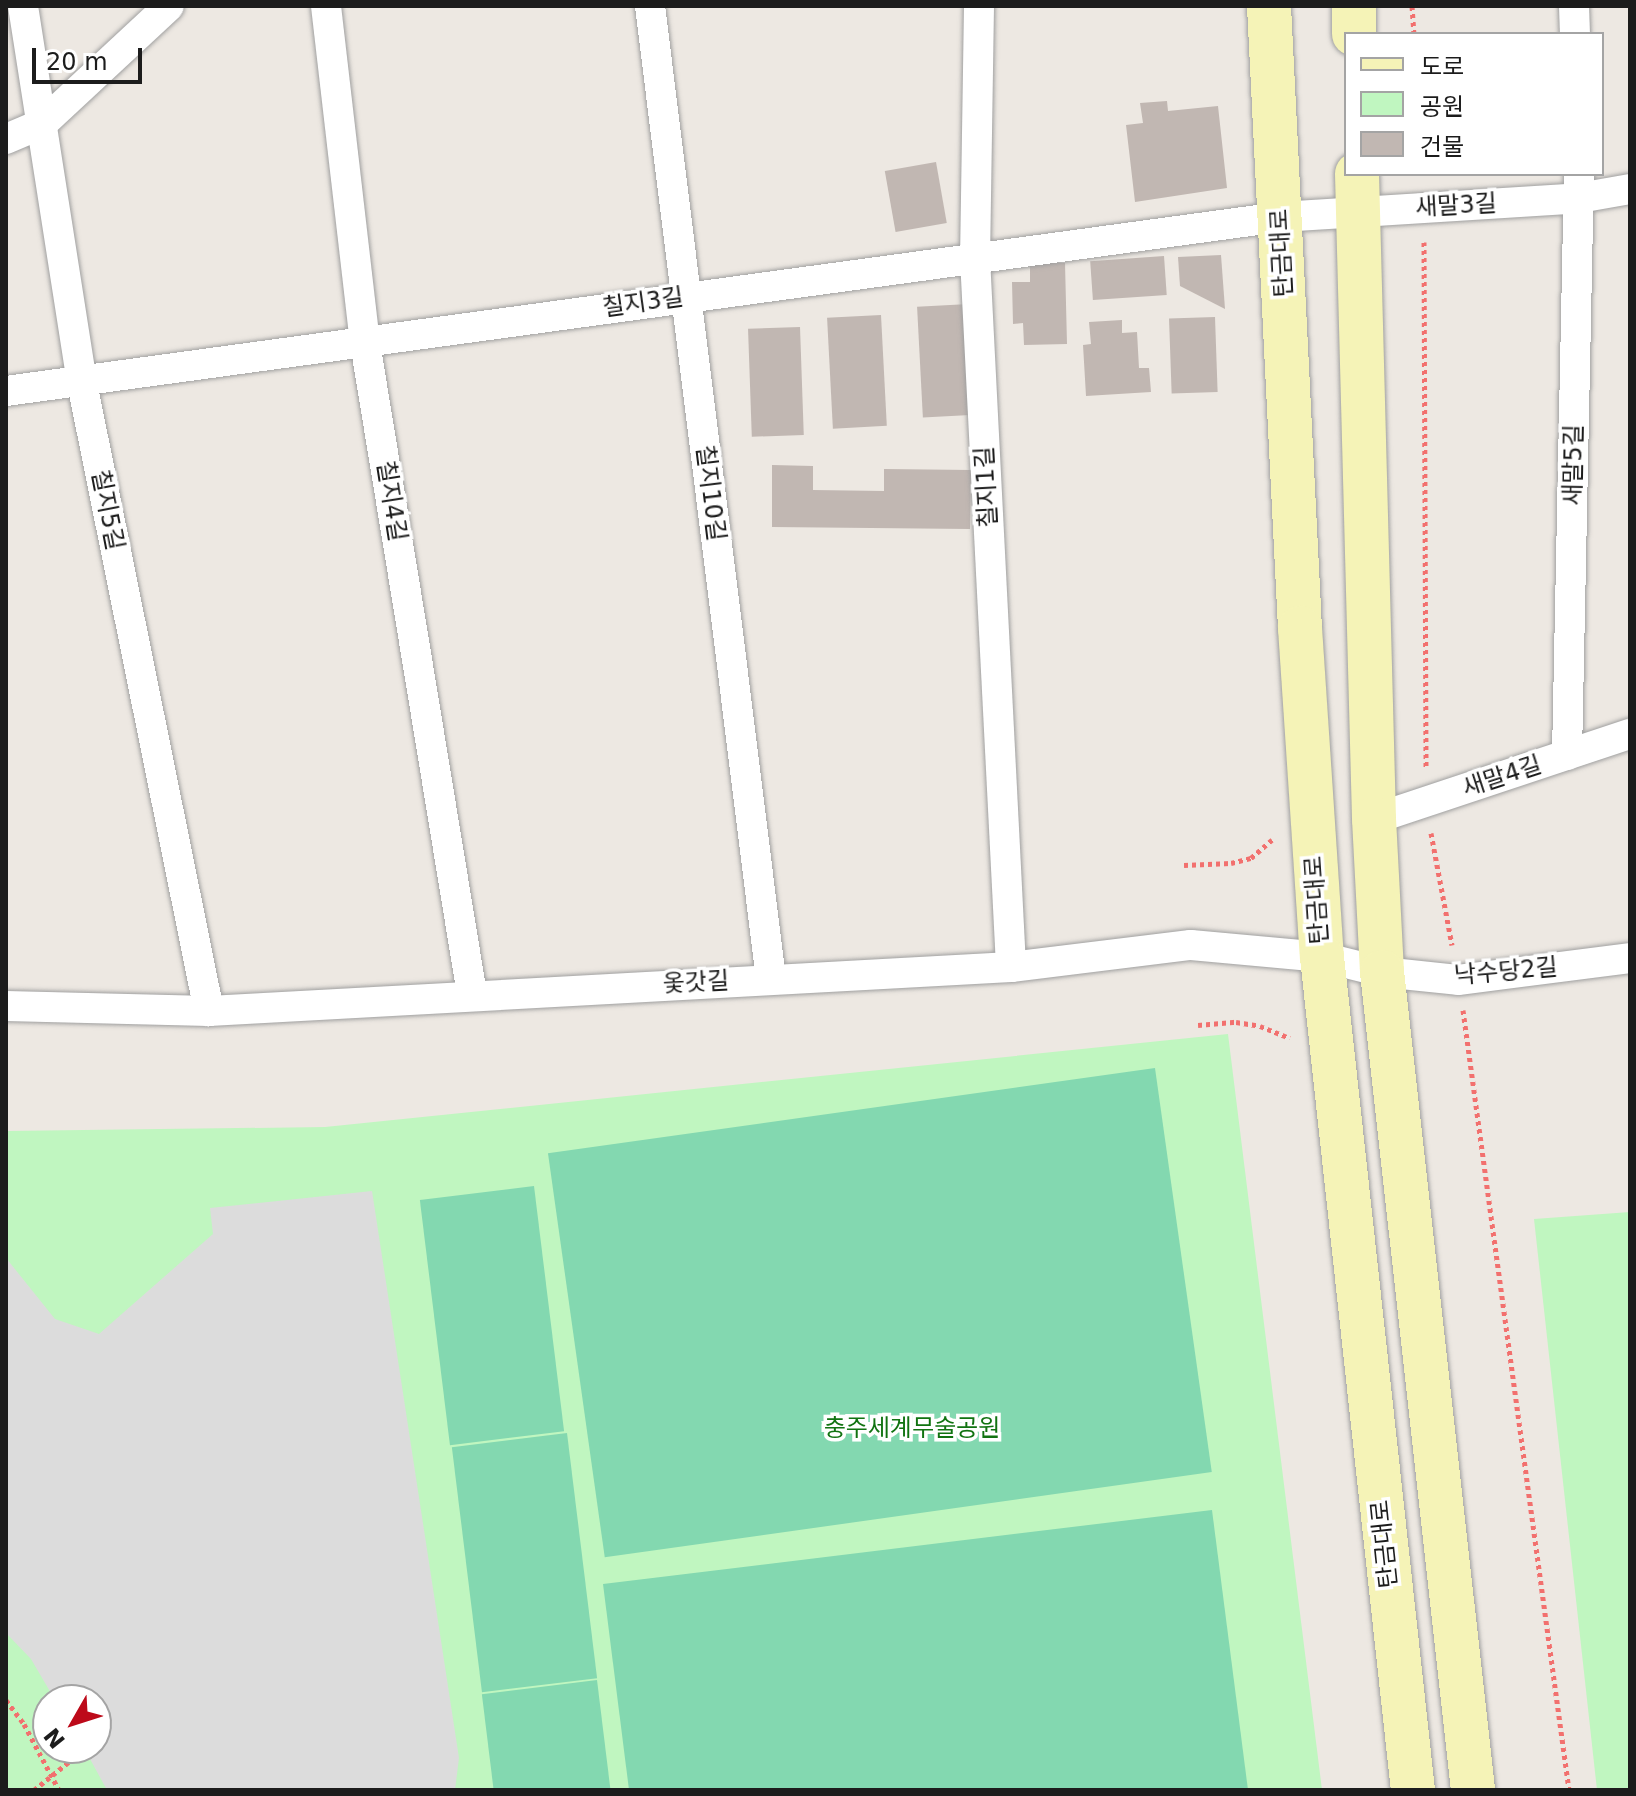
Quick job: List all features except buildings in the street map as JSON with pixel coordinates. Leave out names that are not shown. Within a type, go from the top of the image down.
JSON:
[{"type":"main road","name":"탄금대로","points":[[1269,6],[1300,628],[1322,957],[1413,1790]]},
{"type":"main road","points":[[1354,6],[1354,32]]},
{"type":"main road","points":[[1357,192],[1374,819],[1382,972],[1473,1790]]},
{"type":"street","name":"칠지5길","points":[[23,6],[82,383],[209,1011]]},
{"type":"street","points":[[6,139],[42,124],[169,6]]},
{"type":"street","name":"칠지4길","points":[[326,6],[365,343],[472,994]]},
{"type":"street","name":"칠지10길","points":[[650,6],[771,979]]},
{"type":"street","name":"칠지1길","points":[[979,6],[975,258],[1011,967]]},
{"type":"street","points":[[1574,6],[1575,32]]},
{"type":"street","name":"새말3길","points":[[1280,217],[1357,192],[1579,186],[1630,189]]},
{"type":"street","name":"새말5길","points":[[1567,755],[1579,186]]},
{"type":"street","name":"칠지3길","points":[[6,391],[1280,217]]},
{"type":"street","name":"새말4길","points":[[1374,819],[1630,734]]},
{"type":"street","name":"옻갓길","points":[[6,1006],[209,1011],[472,994],[1011,967],[1191,945],[1322,957],[1382,972]]},
{"type":"street","name":"낙수당2길","points":[[1382,972],[1458,980],[1630,958]]},
{"type":"path","points":[[1412,6],[1414,32]]},
{"type":"path","points":[[6,1700],[59,1790]]},
{"type":"path","points":[[34,1790],[66,1764]]},
{"type":"green space","name":"충주세계무술공원","points":[[1228,1034],[1322,1790],[6,1790],[6,1131],[325,1127]]},
{"type":"green space","points":[[1155,1068],[1212,1472],[605,1557],[548,1153]]},
{"type":"green space","points":[[534,1186],[564,1431],[450,1445],[420,1200]]},
{"type":"green space","points":[[1630,1212],[1630,1790],[1597,1790],[1534,1219]]},
{"type":"green space","points":[[567,1433],[597,1678],[482,1692],[452,1447]]},
{"type":"green space","points":[[1212,1510],[1248,1790],[629,1790],[603,1584]]},
{"type":"green space","points":[[597,1680],[611,1790],[494,1790],[482,1694]]},
{"type":"shaded area","points":[[372,1191],[459,1758],[455,1790],[107,1790],[93,1764],[112,1764],[112,1684],[46,1684],[31,1659],[6,1633],[6,1258],[55,1319],[99,1334],[213,1234],[210,1208]]}]
